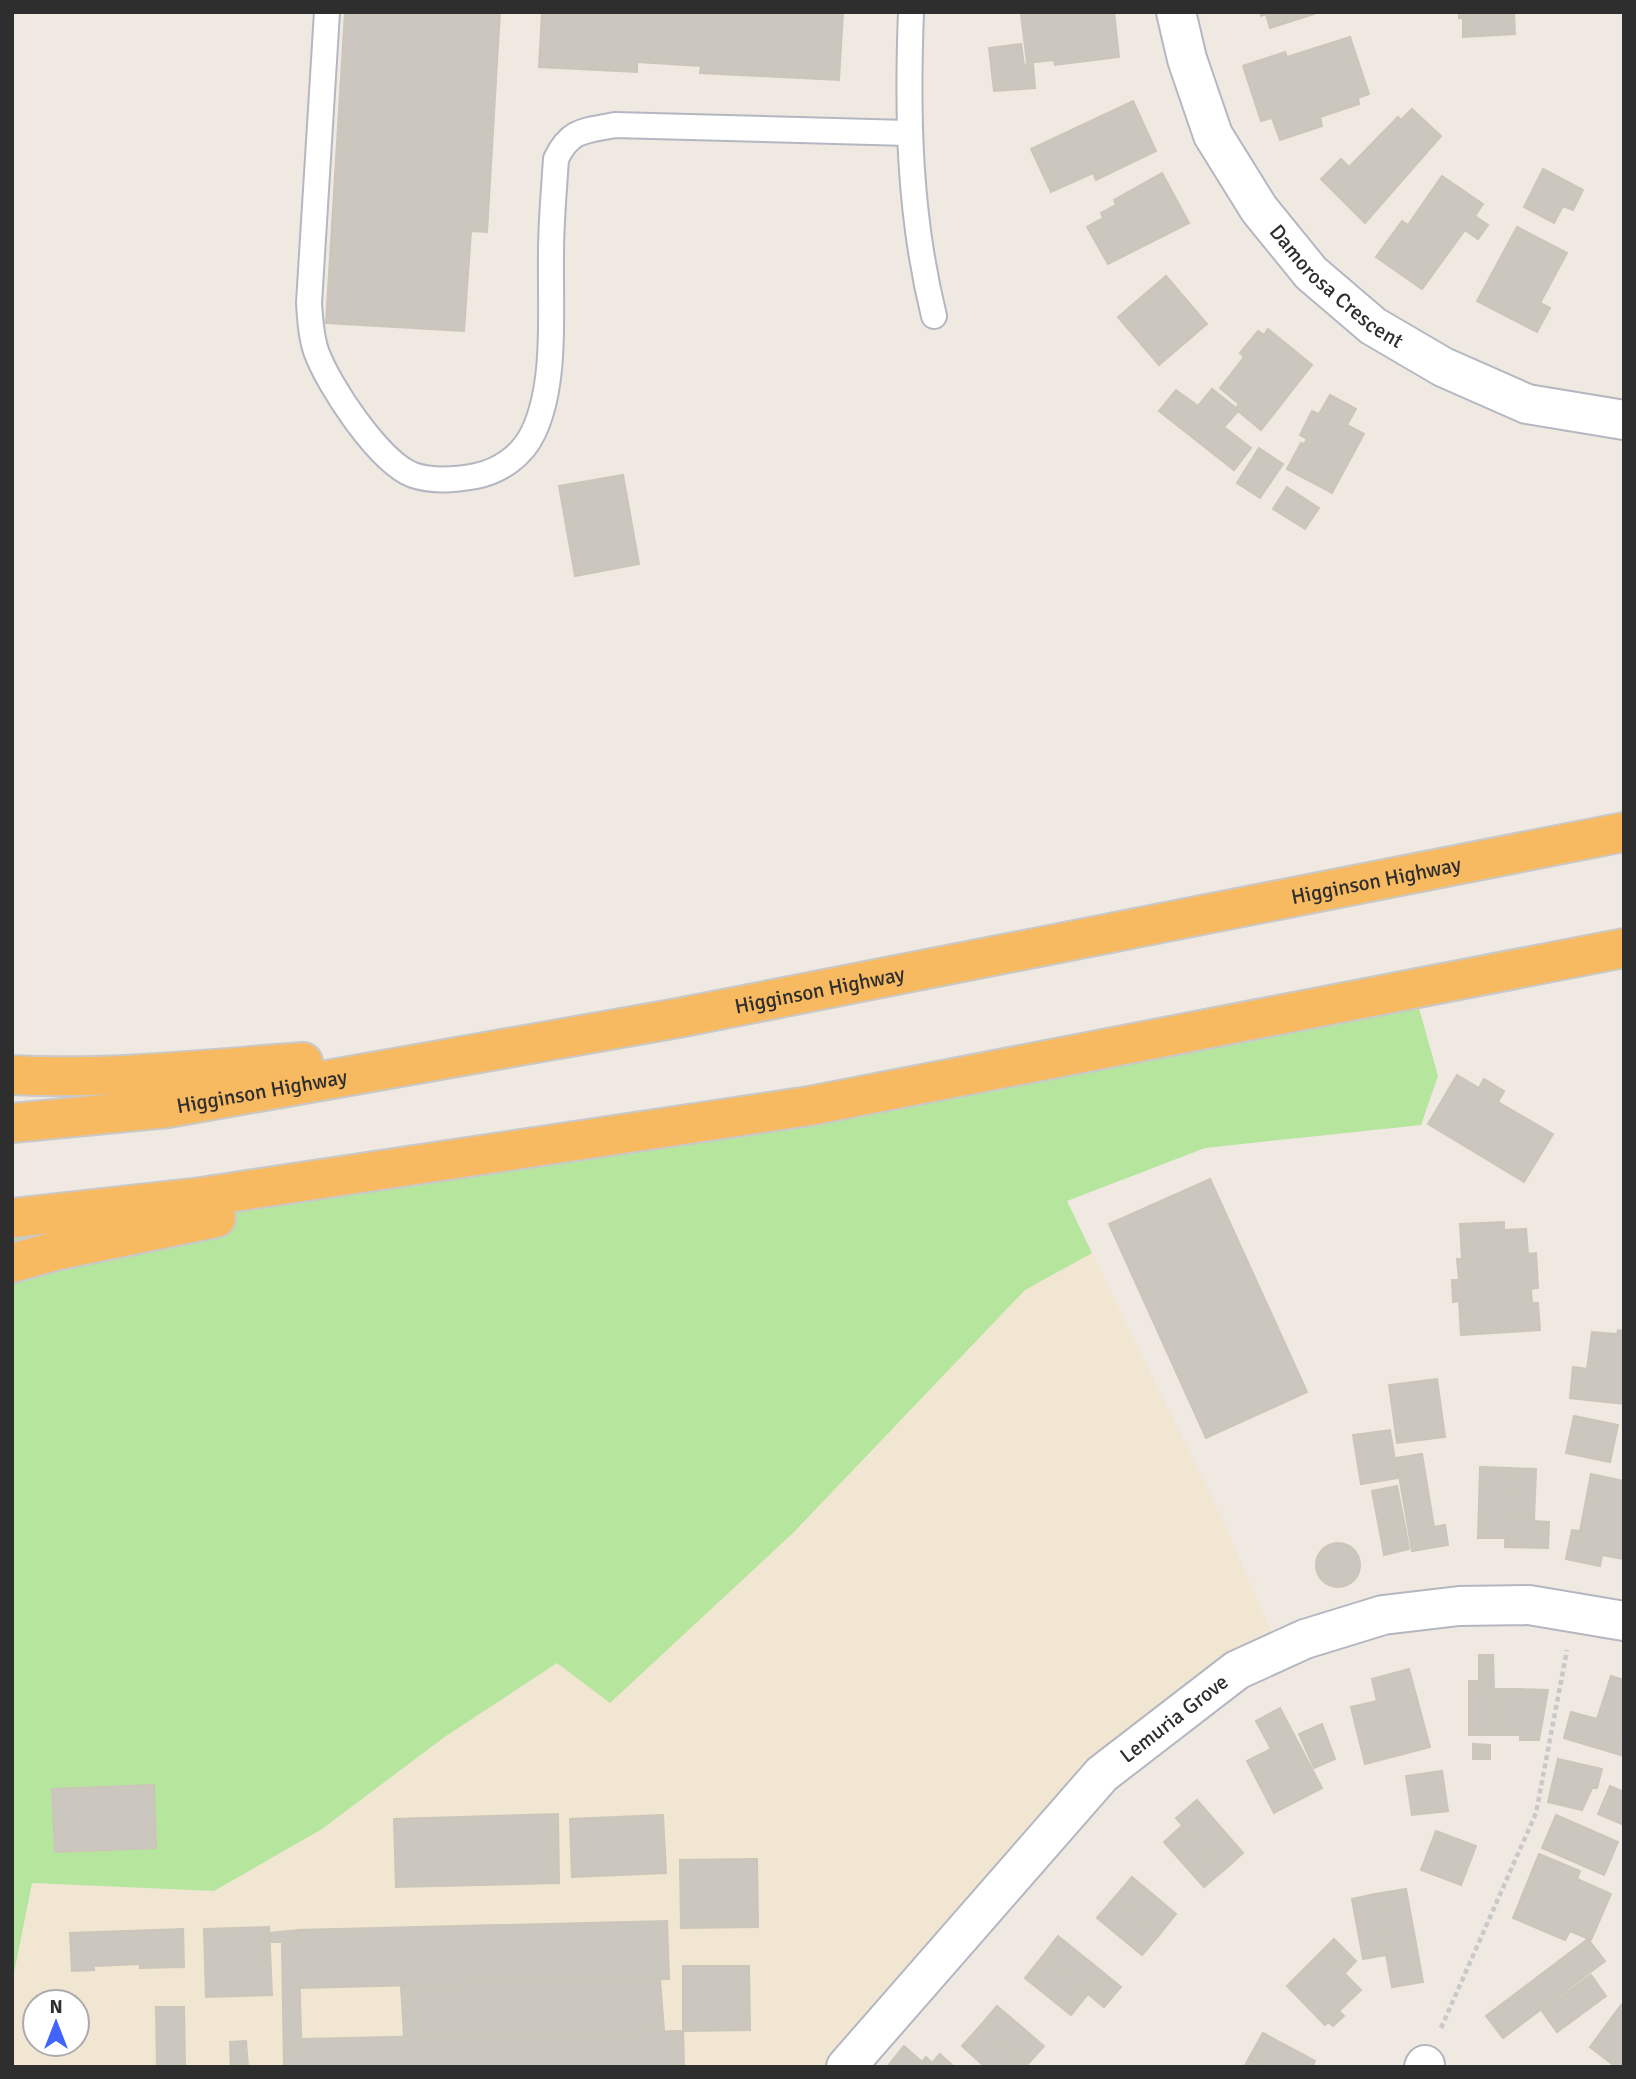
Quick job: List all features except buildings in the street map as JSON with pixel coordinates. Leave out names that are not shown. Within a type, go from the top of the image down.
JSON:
[{"type":"highway","name":"Higginson Highway","points":[[12,1123],[169,1108],[678,1018],[1624,832]]},
{"type":"highway","points":[[12,1263],[173,1226],[1624,948]]},
{"type":"highway","points":[[12,1074],[64,1077],[119,1075],[300,1062],[678,1018]]},
{"type":"highway","points":[[12,1218],[201,1197],[809,1106]]},
{"type":"street","name":"Damorosa Crescent","points":[[1177,12],[1187,59],[1213,135],[1259,209],[1311,273],[1373,326],[1443,368],[1527,404],[1624,420]]},
{"type":"street","name":"Lemuria Grove","points":[[846,2067],[1102,1774],[1237,1670],[1306,1639],[1383,1615],[1459,1606],[1529,1605],[1624,1621]]},
{"type":"lane","points":[[327,12],[309,303],[311,328],[316,352],[357,424],[384,454],[411,475],[450,481],[489,473],[519,454],[532,435],[544,408],[547,376],[556,159],[564,142],[573,134],[615,125],[908,133]]},
{"type":"lane","points":[[911,12],[908,133],[910,179],[922,268],[934,316]]},
{"type":"path","points":[[1424,2066],[1536,1813],[1574,1612]]},
{"type":"shaded area","points":[[1092,1253],[1222,1519],[1281,1654],[1174,1722],[854,2067],[12,2067],[12,1983],[32,1883],[214,1891],[322,1829],[446,1736],[558,1662],[610,1703],[793,1533],[1025,1290]]},
{"type":"green space","points":[[1415,994],[1438,1076],[1421,1125],[1205,1148],[1067,1201],[1092,1253],[1025,1290],[793,1533],[610,1703],[557,1663],[446,1736],[322,1829],[214,1891],[32,1883],[12,1983],[12,1224]]}]
